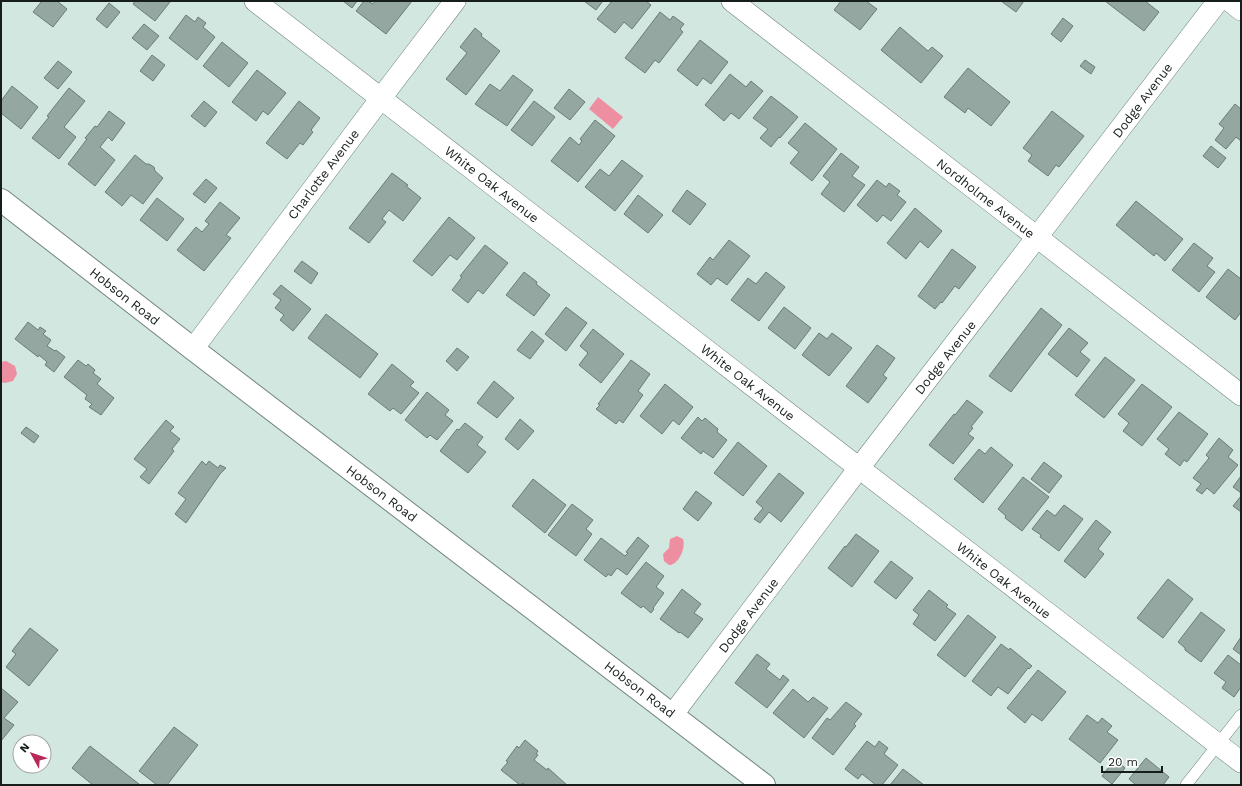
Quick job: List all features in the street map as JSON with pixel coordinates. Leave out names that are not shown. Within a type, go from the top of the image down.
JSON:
[{"type":"main road","name":"Hobson Road","points":[[1,200],[193,349],[673,714],[764,785]]},
{"type":"street","name":"White Oak Avenue","points":[[256,1],[858,468],[1241,762]]},
{"type":"street","name":"Charlotte Avenue","points":[[193,349],[455,1]]},
{"type":"street","name":"Nordholme Avenue","points":[[732,1],[1241,395]]},
{"type":"street","name":"Dodge Avenue","points":[[673,714],[858,468],[1037,238],[1218,1]]},
{"type":"street","points":[[1230,1],[1241,10]]},
{"type":"lane","points":[[1186,785],[1241,715]]},
{"type":"shaded area","points":[[598,97],[623,117],[613,129],[589,109]]},
{"type":"shaded area","points":[[6,361],[15,366],[17,374],[13,381],[5,383],[1,382],[1,362]]},
{"type":"shaded area","points":[[677,536],[683,539],[683,551],[676,562],[669,565],[664,561],[663,554],[669,548],[670,539]]},
{"type":"building","points":[[42,1],[57,1],[67,9],[53,27],[33,12]]},
{"type":"building","points":[[135,1],[170,2],[155,21],[133,4]]},
{"type":"building","points":[[343,1],[357,1],[352,8]]},
{"type":"building","points":[[364,1],[368,1],[373,4],[375,1],[412,1],[386,34],[356,11]]},
{"type":"building","points":[[584,1],[603,1],[596,10]]},
{"type":"building","points":[[612,1],[646,1],[651,5],[632,29],[624,22],[615,33],[597,19]]},
{"type":"building","points":[[841,1],[866,1],[877,9],[860,30],[834,10]]},
{"type":"building","points":[[1001,1],[1024,1],[1016,12]]},
{"type":"building","points":[[1105,1],[1145,1],[1159,12],[1144,31]]},
{"type":"building","points":[[109,3],[120,12],[107,28],[96,19]]},
{"type":"building","points":[[660,12],[670,20],[673,16],[684,24],[680,29],[683,32],[659,63],[655,60],[645,73],[625,58]]},
{"type":"building","points":[[186,15],[195,22],[198,17],[206,23],[203,27],[215,37],[197,60],[169,38]]},
{"type":"building","points":[[1063,18],[1073,26],[1061,42],[1051,34]]},
{"type":"building","points":[[144,24],[159,36],[147,50],[132,38]]},
{"type":"building","points":[[900,27],[928,51],[932,47],[943,56],[921,83],[881,50]]},
{"type":"building","points":[[475,28],[482,34],[481,36],[500,51],[466,95],[446,79],[467,53],[460,47]]},
{"type":"building","points":[[700,40],[728,62],[711,84],[703,78],[697,86],[677,70]]},
{"type":"building","points":[[222,42],[248,63],[229,87],[203,66]]},
{"type":"building","points":[[152,55],[165,65],[153,81],[140,71]]},
{"type":"building","points":[[1085,60],[1095,67],[1091,74],[1080,66]]},
{"type":"building","points":[[58,61],[72,72],[58,89],[44,78]]},
{"type":"building","points":[[968,68],[1010,102],[991,126],[968,108],[965,113],[944,97]]},
{"type":"building","points":[[257,70],[286,93],[268,115],[263,111],[256,121],[232,102]]},
{"type":"building","points":[[730,74],[746,87],[751,81],[763,91],[739,119],[731,113],[724,121],[705,105]]},
{"type":"building","points":[[513,75],[533,90],[507,126],[475,104],[490,84],[500,91]]},
{"type":"building","points":[[12,86],[38,107],[21,129],[1,113],[1,101]]},
{"type":"building","points":[[69,88],[85,101],[64,127],[76,137],[59,159],[32,138]]},
{"type":"building","points":[[569,89],[585,102],[570,120],[554,108]]},
{"type":"building","points":[[771,96],[798,117],[771,147],[760,138],[768,129],[753,118]]},
{"type":"building","points":[[204,101],[217,112],[205,127],[191,116]]},
{"type":"building","points":[[299,101],[320,118],[311,130],[313,132],[303,145],[300,143],[287,159],[266,143]]},
{"type":"building","points":[[534,101],[555,117],[532,146],[511,130]]},
{"type":"building","points":[[1235,104],[1241,109],[1241,141],[1236,137],[1226,149],[1215,140],[1224,128],[1219,124]]},
{"type":"building","points":[[109,111],[125,123],[112,141],[108,137],[100,147],[115,160],[95,186],[68,164],[87,139],[85,138],[95,126],[97,127]]},
{"type":"building","points":[[1052,111],[1084,136],[1059,167],[1056,165],[1048,176],[1028,161],[1032,155],[1023,148]]},
{"type":"building","points":[[595,120],[615,136],[578,182],[551,161],[570,137],[579,145],[582,141],[580,139]]},
{"type":"building","points":[[805,123],[837,149],[812,181],[790,163],[799,152],[788,143]]},
{"type":"building","points":[[1211,146],[1226,158],[1218,168],[1203,156]]},
{"type":"building","points":[[841,153],[859,167],[852,176],[865,185],[844,212],[821,194],[830,182],[823,176]]},
{"type":"building","points":[[135,155],[146,164],[154,167],[155,171],[163,178],[143,204],[131,195],[122,206],[105,192]]},
{"type":"building","points":[[622,160],[643,176],[615,211],[585,187],[600,169],[609,176]]},
{"type":"building","points":[[392,173],[408,185],[406,186],[421,198],[403,221],[389,210],[382,219],[386,222],[369,243],[349,228]]},
{"type":"building","points":[[206,179],[217,188],[205,203],[193,194]]},
{"type":"building","points":[[877,180],[886,187],[889,183],[900,191],[897,195],[906,202],[891,221],[883,215],[877,222],[857,205]]},
{"type":"building","points":[[687,190],[706,204],[690,225],[672,211]]},
{"type":"building","points":[[638,195],[663,215],[648,233],[624,214]]},
{"type":"building","points":[[157,198],[184,219],[167,241],[140,220]]},
{"type":"building","points":[[1136,201],[1183,239],[1165,261],[1156,253],[1154,256],[1116,225]]},
{"type":"building","points":[[220,202],[240,218],[226,235],[231,238],[204,271],[177,250],[196,227],[202,232],[209,224],[205,221]]},
{"type":"building","points":[[915,208],[942,231],[928,248],[920,241],[906,259],[887,243]]},
{"type":"building","points":[[449,217],[475,238],[457,260],[450,255],[432,276],[413,261]]},
{"type":"building","points":[[729,240],[750,256],[727,285],[717,278],[711,285],[697,274],[710,257],[713,260]]},
{"type":"building","points":[[1194,243],[1213,258],[1207,266],[1215,272],[1199,292],[1172,270]]},
{"type":"building","points":[[485,245],[508,263],[483,294],[478,290],[468,303],[452,290],[462,277],[460,276]]},
{"type":"building","points":[[952,249],[976,267],[959,289],[955,286],[942,303],[941,302],[935,309],[918,296]]},
{"type":"building","points":[[302,261],[318,273],[311,284],[294,271]]},
{"type":"building","points":[[1228,269],[1241,279],[1241,312],[1235,320],[1206,297]]},
{"type":"building","points":[[524,272],[550,295],[534,316],[506,295]]},
{"type":"building","points":[[766,272],[785,287],[759,321],[731,300],[748,278],[756,284]]},
{"type":"building","points":[[281,285],[311,309],[293,331],[280,320],[284,315],[275,308],[281,300],[273,294]]},
{"type":"building","points":[[566,307],[587,323],[566,351],[545,334]]},
{"type":"building","points":[[784,307],[811,328],[795,349],[768,328]]},
{"type":"building","points":[[1041,308],[1062,325],[1011,392],[989,376]]},
{"type":"building","points":[[326,314],[378,354],[360,378],[308,338]]},
{"type":"building","points":[[28,322],[38,330],[40,327],[46,331],[43,334],[51,340],[47,346],[55,351],[56,350],[65,357],[54,372],[45,365],[47,362],[39,355],[38,357],[15,339]]},
{"type":"building","points":[[1069,328],[1088,343],[1080,352],[1090,360],[1077,377],[1048,354]]},
{"type":"building","points":[[593,329],[624,354],[601,383],[579,365],[588,353],[580,346]]},
{"type":"building","points":[[532,331],[544,341],[530,359],[517,350]]},
{"type":"building","points":[[819,333],[827,339],[832,333],[852,348],[829,376],[802,355]]},
{"type":"building","points":[[877,345],[895,358],[883,375],[887,378],[868,403],[846,386]]},
{"type":"building","points":[[457,348],[469,357],[457,371],[446,361]]},
{"type":"building","points":[[1105,357],[1135,380],[1104,418],[1075,395]]},
{"type":"building","points":[[78,360],[86,366],[88,364],[95,370],[93,373],[101,379],[97,384],[114,398],[101,415],[89,407],[92,404],[85,399],[87,395],[64,377]]},
{"type":"building","points":[[631,360],[650,374],[638,391],[643,395],[623,423],[619,420],[616,424],[596,409],[600,405],[598,404]]},
{"type":"building","points":[[392,364],[414,382],[410,386],[419,393],[401,414],[393,408],[390,411],[368,394]]},
{"type":"building","points":[[494,381],[514,398],[497,418],[477,403]]},
{"type":"building","points":[[665,384],[693,407],[679,425],[673,420],[662,434],[640,416]]},
{"type":"building","points":[[1142,384],[1172,407],[1142,446],[1123,431],[1129,423],[1118,414]]},
{"type":"building","points":[[427,392],[449,410],[445,415],[453,421],[437,440],[430,435],[427,438],[405,420]]},
{"type":"building","points":[[967,400],[983,412],[971,427],[973,428],[968,434],[974,438],[953,464],[929,445]]},
{"type":"building","points":[[1179,412],[1208,434],[1187,462],[1184,460],[1180,466],[1165,454],[1169,449],[1157,439]]},
{"type":"building","points":[[698,417],[702,421],[705,418],[718,429],[717,432],[727,440],[713,458],[703,451],[701,454],[681,438]]},
{"type":"building","points":[[520,419],[534,431],[518,450],[505,439]]},
{"type":"building","points":[[166,420],[174,427],[170,431],[180,439],[172,449],[174,451],[149,484],[140,477],[147,469],[134,459]]},
{"type":"building","points":[[465,423],[483,437],[477,445],[486,452],[468,473],[440,451],[457,429],[459,430]]},
{"type":"building","points":[[26,427],[39,436],[34,443],[21,433]]},
{"type":"building","points":[[1219,438],[1233,450],[1228,457],[1238,465],[1214,494],[1207,488],[1202,494],[1196,490],[1201,484],[1193,478],[1209,458],[1206,455]]},
{"type":"building","points":[[738,442],[767,466],[743,496],[714,473]]},
{"type":"building","points":[[991,447],[1013,465],[983,503],[954,479],[979,449],[985,454]]},
{"type":"building","points":[[202,461],[206,465],[209,461],[218,468],[220,465],[226,468],[220,474],[186,523],[175,514],[186,499],[178,493]]},
{"type":"building","points":[[1044,462],[1062,476],[1049,493],[1031,479]]},
{"type":"building","points":[[779,473],[804,493],[781,522],[769,512],[760,523],[754,519],[763,508],[756,502]]},
{"type":"building","points":[[1241,476],[1241,493],[1233,487]]},
{"type":"building","points":[[1023,477],[1049,497],[1022,531],[1005,518],[1006,516],[998,509]]},
{"type":"building","points":[[533,479],[566,505],[545,533],[512,506]]},
{"type":"building","points":[[696,491],[712,503],[698,521],[683,509]]},
{"type":"building","points":[[1241,496],[1241,512],[1233,506]]},
{"type":"building","points":[[572,504],[593,520],[586,529],[592,534],[576,556],[548,535]]},
{"type":"building","points":[[1064,505],[1083,519],[1059,551],[1032,529],[1047,510],[1055,516]]},
{"type":"building","points":[[1096,520],[1111,532],[1098,549],[1104,554],[1085,578],[1064,561]]},
{"type":"building","points":[[856,534],[879,551],[852,587],[828,568]]},
{"type":"building","points":[[638,537],[649,546],[627,575],[617,568],[611,576],[608,574],[606,577],[584,560],[601,538],[625,556],[628,553],[626,552]]},
{"type":"building","points":[[891,561],[913,578],[896,599],[874,582]]},
{"type":"building","points":[[646,562],[664,576],[656,587],[664,593],[651,613],[643,606],[641,608],[621,593]]},
{"type":"building","points":[[1168,579],[1193,599],[1163,638],[1137,618]]},
{"type":"building","points":[[682,589],[701,604],[694,613],[703,619],[688,638],[660,619]]},
{"type":"building","points":[[929,590],[948,605],[946,607],[956,614],[935,641],[913,624],[919,615],[913,610]]},
{"type":"building","points":[[1201,612],[1225,630],[1201,662],[1185,650],[1185,648],[1178,642]]},
{"type":"building","points":[[968,615],[996,637],[965,677],[937,655]]},
{"type":"building","points":[[30,628],[58,650],[29,686],[6,667],[16,654],[12,651]]},
{"type":"building","points":[[1241,637],[1241,655],[1233,649]]},
{"type":"building","points":[[1001,644],[1009,650],[1010,648],[1032,666],[1029,669],[1028,668],[1008,694],[998,687],[991,696],[972,681]]},
{"type":"building","points":[[757,654],[770,664],[766,669],[780,680],[783,675],[789,680],[767,708],[735,683]]},
{"type":"building","points":[[1228,655],[1241,665],[1241,687],[1234,697],[1222,688],[1226,682],[1214,673]]},
{"type":"building","points":[[1038,670],[1066,692],[1042,721],[1032,714],[1025,723],[1007,708]]},
{"type":"building","points":[[1,688],[18,702],[4,718],[14,725],[1,741]]},
{"type":"building","points":[[793,689],[808,702],[813,697],[828,708],[804,738],[773,713]]},
{"type":"building","points":[[846,702],[862,714],[854,724],[856,726],[833,755],[812,738],[827,718],[830,720]]},
{"type":"building","points":[[1087,715],[1098,723],[1102,718],[1112,726],[1107,732],[1118,740],[1100,763],[1069,739]]},
{"type":"building","points":[[174,727],[198,745],[167,785],[157,785],[139,771]]},
{"type":"building","points":[[525,740],[538,751],[536,754],[538,755],[534,760],[547,770],[548,768],[567,785],[525,785],[523,783],[520,785],[501,770],[508,762],[506,761],[517,746],[519,748]]},
{"type":"building","points":[[867,741],[875,747],[879,741],[888,748],[884,754],[898,765],[882,785],[876,785],[862,774],[858,779],[845,769]]},
{"type":"building","points":[[90,746],[139,784],[93,785],[72,768]]},
{"type":"building","points":[[1146,758],[1169,777],[1163,785],[1136,785],[1129,779]]},
{"type":"building","points":[[1115,759],[1125,768],[1112,784],[1102,776]]},
{"type":"building","points":[[903,769],[924,785],[890,785]]}]
